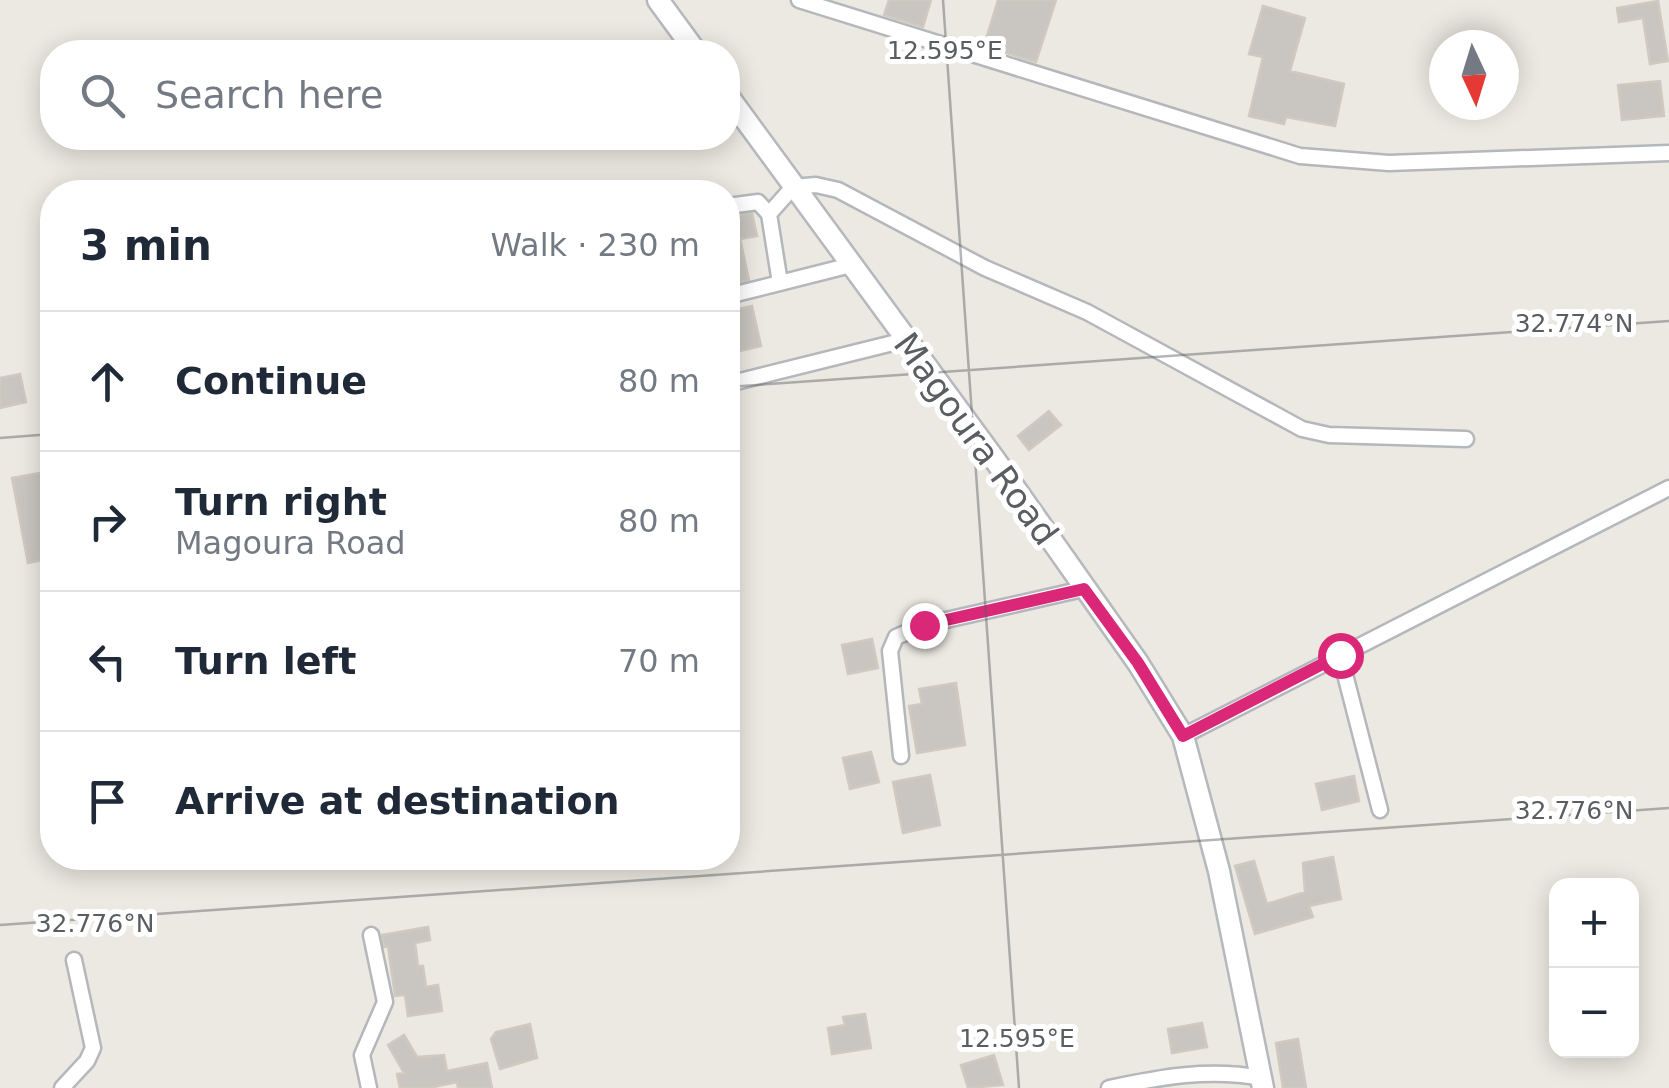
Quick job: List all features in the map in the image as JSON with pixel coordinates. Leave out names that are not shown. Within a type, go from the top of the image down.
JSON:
[{"type":"street","points":[[658,0],[687,40]]},
{"type":"street","points":[[800,0],[1300,156],[1389,163],[1669,153]]},
{"type":"street","name":"Magoura Road","points":[[740,113],[995,460],[1138,663],[1183,736],[1218,872],[1262,1083]]},
{"type":"street","points":[[769,214],[793,187],[816,185],[838,190],[985,268],[1087,312],[1302,429],[1329,435],[1466,439]]},
{"type":"street","points":[[740,204],[758,202],[769,214],[780,283]]},
{"type":"street","points":[[740,293],[851,265]]},
{"type":"street","points":[[740,381],[906,340]]},
{"type":"street","points":[[1183,736],[1669,488]]},
{"type":"street","points":[[901,756],[890,651],[896,637],[924,625],[1084,589]]},
{"type":"street","points":[[1340,655],[1380,810]]},
{"type":"street","points":[[369,1088],[362,1054],[385,1002],[372,935]]},
{"type":"street","points":[[62,1088],[87,1061],[93,1048],[74,960]]},
{"type":"street","points":[[1109,1088],[1221,1072],[1262,1083]]},
{"type":"building","points":[[889,0],[931,0],[923,27],[884,15]]},
{"type":"building","points":[[998,0],[1056,0],[1036,62],[984,46]]},
{"type":"building","points":[[1658,1],[1668,61],[1650,64],[1643,18],[1619,22],[1617,8]]},
{"type":"building","points":[[1263,6],[1305,18],[1290,71],[1344,84],[1335,126],[1286,117],[1284,124],[1249,116],[1263,57],[1249,54]]},
{"type":"building","points":[[1660,81],[1664,116],[1622,120],[1618,85]]},
{"type":"building","points":[[752,213],[757,236],[740,239],[740,215]]},
{"type":"building","points":[[740,239],[749,280],[740,282]]},
{"type":"building","points":[[752,306],[761,346],[740,351],[740,308]]},
{"type":"building","points":[[20,374],[26,402],[0,408],[0,378]]},
{"type":"building","points":[[1049,411],[1061,425],[1029,450],[1018,436]]},
{"type":"building","points":[[40,473],[40,560],[28,563],[12,478]]},
{"type":"building","points":[[872,639],[878,668],[848,674],[842,645]]},
{"type":"building","points":[[956,683],[965,745],[917,753],[909,706],[922,704],[919,689]]},
{"type":"building","points":[[871,752],[879,782],[850,789],[843,758]]},
{"type":"building","points":[[930,775],[940,825],[903,833],[893,782]]},
{"type":"building","points":[[1354,776],[1359,801],[1322,810],[1316,784]]},
{"type":"building","points":[[1333,857],[1341,899],[1309,906],[1313,917],[1255,934],[1235,866],[1254,861],[1267,904],[1305,892],[1303,863]]},
{"type":"building","points":[[428,927],[430,940],[415,943],[418,966],[423,966],[426,987],[438,985],[442,1011],[408,1016],[405,995],[395,996],[388,946],[384,947],[382,935]]},
{"type":"building","points":[[865,1014],[871,1048],[832,1054],[828,1028],[845,1025],[843,1017]]},
{"type":"building","points":[[1202,1023],[1207,1047],[1172,1053],[1168,1029]]},
{"type":"building","points":[[530,1024],[537,1058],[500,1069],[491,1039],[496,1032]]},
{"type":"building","points":[[404,1035],[417,1057],[444,1055],[447,1071],[487,1063],[492,1088],[458,1088],[457,1082],[429,1088],[400,1088],[397,1074],[404,1073],[388,1045]]},
{"type":"building","points":[[1298,1039],[1306,1088],[1283,1088],[1276,1043]]},
{"type":"building","points":[[994,1055],[1003,1085],[968,1088],[961,1065]]},
{"type":"route","points":[[924,625],[1084,589],[1138,663],[1183,736],[1340,655]]}]
